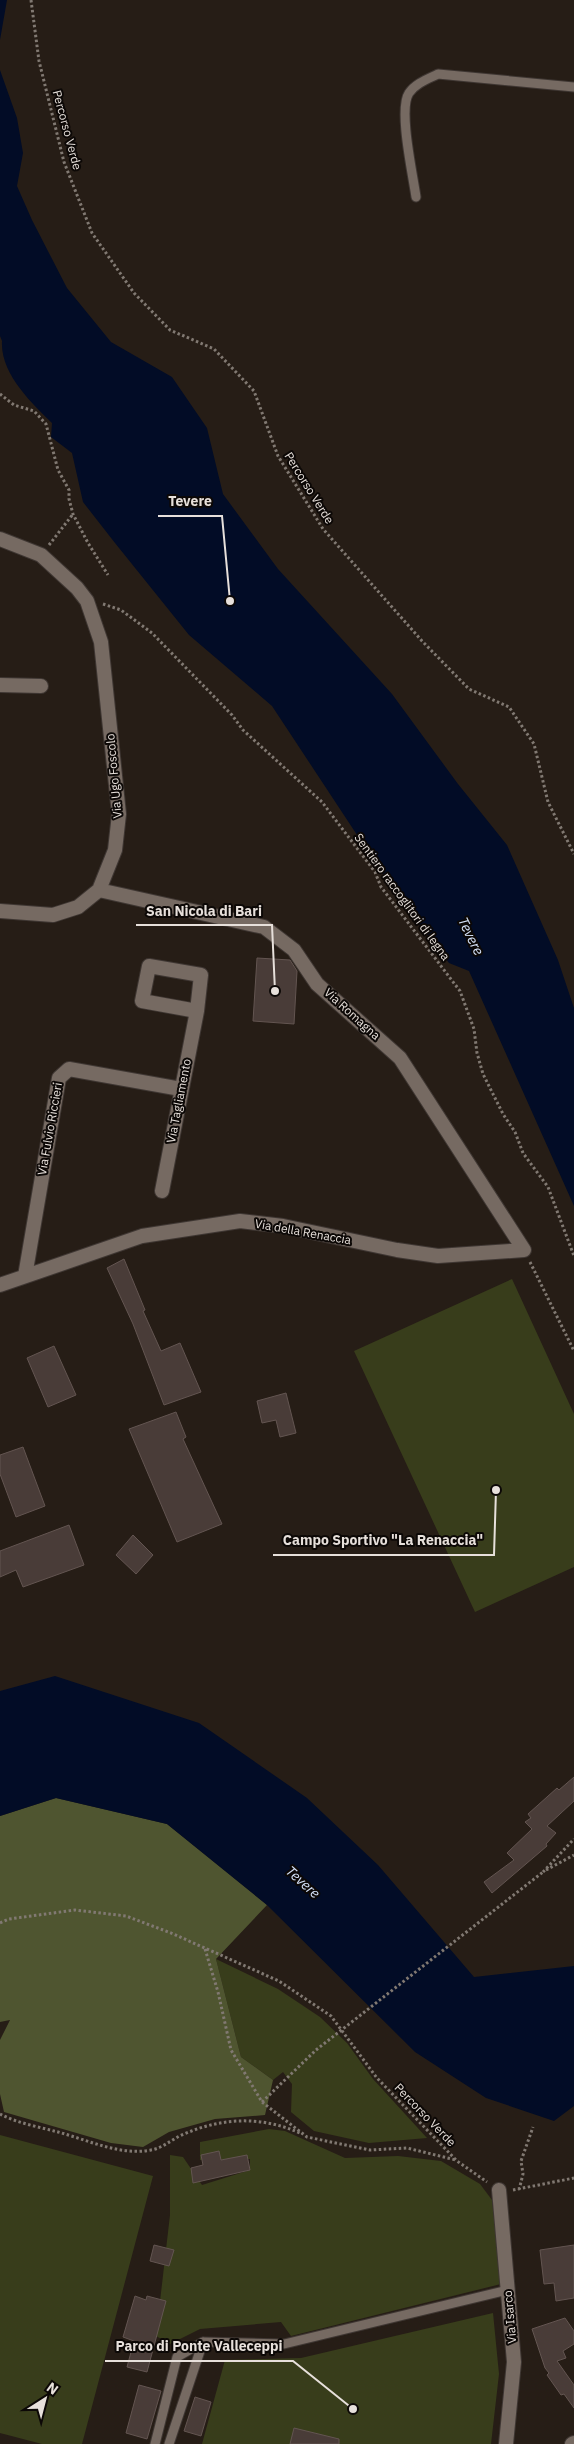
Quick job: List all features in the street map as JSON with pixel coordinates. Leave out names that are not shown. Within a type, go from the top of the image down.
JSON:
[{"type":"street","points":[[0,539],[41,555]]},
{"type":"street","name":"Via Ugo Foscolo","points":[[0,911],[53,915],[78,907],[99,890],[115,850],[119,814],[101,642],[87,601],[77,588],[41,555]]},
{"type":"street","points":[[0,686],[41,686]]},
{"type":"street","name":"Via Romagna","points":[[99,890],[264,928],[294,950],[318,984],[400,1058],[524,1250]]},
{"type":"street","name":"Via Tagliamento","points":[[162,1191],[197,1011],[201,975],[149,966],[142,1001],[197,1011]]},
{"type":"street","name":"Via Fulvio Riccieri","points":[[25,1276],[58,1078],[69,1069],[181,1089]]},
{"type":"street","name":"Via della Renaccia","points":[[0,1285],[142,1236],[240,1221],[283,1226],[397,1250],[438,1256],[524,1250]]},
{"type":"street","name":"Via Isarco","points":[[499,2190],[514,2362],[506,2444]]},
{"type":"lane","points":[[416,197],[404,111],[408,94],[419,83],[438,74],[574,87]]},
{"type":"lane","points":[[155,2444],[176,2358],[203,2342],[284,2344],[508,2290]]},
{"type":"lane","points":[[169,2444],[203,2342]]},
{"type":"path","name":"Percorso Verde","points":[[31,0],[39,61],[64,162],[92,233],[134,293],[170,330],[214,349],[254,391],[278,456],[323,529],[422,641],[469,689],[509,707],[534,744],[548,802],[574,854]]},
{"type":"path","points":[[0,394],[14,404],[34,411],[46,424],[58,470],[69,490],[73,514],[88,544],[108,575]]},
{"type":"path","points":[[41,555],[73,514]]},
{"type":"path","name":"Sentiero raccoglitori di legna","points":[[121,610],[166,646],[232,715],[243,730],[322,802],[376,872],[381,886],[460,991],[474,1029],[477,1053],[483,1074],[503,1114],[515,1132],[523,1153],[548,1188],[574,1256]]},
{"type":"path","points":[[524,1250],[574,1351]]},
{"type":"path","points":[[262,2102],[316,2050],[543,1872],[574,1839]]},
{"type":"path","points":[[543,1872],[574,1855]]},
{"type":"path","name":"Percorso Verde","points":[[0,1924],[9,1919],[75,1910],[126,1916],[205,1948],[279,1981],[331,2016],[377,2078],[457,2161],[407,2148],[370,2150],[307,2137],[262,2102],[231,2050],[218,1992],[205,1948]]},
{"type":"path","points":[[0,2114],[95,2144],[128,2151],[161,2148],[170,2140],[215,2122],[261,2121],[281,2125],[307,2137]]},
{"type":"path","points":[[533,2127],[521,2161],[523,2174],[519,2190],[574,2178]]},
{"type":"green space","points":[[512,1279],[574,1414],[574,1567],[475,1612],[354,1351]]},
{"type":"green space","points":[[56,1798],[167,1824],[267,1905],[216,1959],[241,2057],[273,2080],[265,2115],[215,2119],[169,2132],[143,2147],[111,2143],[4,2112],[0,2094],[0,2040],[10,2020],[0,2022],[0,1816]]},
{"type":"green space","points":[[216,1959],[278,1989],[320,2017],[347,2043],[373,2079],[427,2138],[369,2143],[314,2131],[291,2112],[292,2084],[283,2072],[273,2080],[241,2057]]},
{"type":"green space","points":[[269,2129],[285,2131],[345,2158],[398,2156],[441,2161],[480,2184],[492,2200],[501,2284],[291,2336],[281,2322],[200,2329],[170,2344],[156,2336],[170,2215],[170,2155],[183,2157],[202,2185],[250,2170],[250,2159],[200,2160],[200,2142]]},
{"type":"green space","points":[[0,2135],[153,2176],[82,2444],[42,2444],[0,2433]]},
{"type":"green space","points":[[493,2313],[499,2374],[491,2444],[202,2444],[225,2360],[301,2358]]},
{"type":"water","points":[[0,0],[7,0],[0,40]]},
{"type":"water","points":[[0,70],[17,118],[23,153],[17,186],[67,288],[111,342],[172,377],[207,428],[223,494],[278,569],[392,694],[458,784],[507,845],[558,960],[574,1008],[574,1206],[469,971],[449,963],[394,891],[272,706],[189,635],[83,502],[72,453],[51,437],[52,423],[19,387],[6,365],[0,336]]},
{"type":"water","points":[[55,1676],[199,1723],[307,1798],[378,1865],[474,1977],[574,1966],[574,2106],[554,2121],[486,2098],[415,2052],[267,1905],[167,1824],[56,1798],[0,1816],[0,1691]]},
{"type":"building","points":[[257,958],[290,960],[297,971],[294,1024],[253,1021]]},
{"type":"building","points":[[124,1259],[145,1310],[143,1311],[161,1351],[180,1343],[201,1392],[164,1405],[133,1324],[107,1268]]},
{"type":"building","points":[[54,1346],[76,1395],[48,1407],[27,1358]]},
{"type":"building","points":[[286,1393],[296,1433],[280,1437],[276,1420],[262,1423],[257,1401]]},
{"type":"building","points":[[176,1412],[186,1437],[183,1439],[222,1524],[177,1542],[129,1429]]},
{"type":"building","points":[[23,1447],[45,1506],[16,1517],[0,1474],[0,1455]]},
{"type":"building","points":[[69,1525],[84,1565],[23,1587],[16,1570],[0,1577],[0,1551]]},
{"type":"building","points":[[133,1535],[153,1555],[136,1574],[116,1555]]},
{"type":"building","points":[[574,1777],[574,1801],[547,1826],[556,1833],[546,1844],[547,1846],[492,1893],[484,1882],[514,1860],[507,1853],[532,1829],[525,1822],[531,1818],[528,1814],[557,1788],[559,1790]]},
{"type":"building","points":[[219,2151],[221,2160],[247,2155],[250,2170],[193,2183],[191,2168],[203,2165],[201,2155]]},
{"type":"building","points":[[154,2245],[174,2250],[169,2266],[150,2261]]},
{"type":"building","points":[[574,2245],[574,2298],[556,2301],[554,2283],[544,2284],[540,2250]]},
{"type":"building","points":[[135,2296],[146,2300],[147,2296],[166,2301],[147,2372],[127,2367],[134,2341],[123,2337]]},
{"type":"building","points":[[565,2318],[574,2331],[574,2344],[563,2351],[566,2358],[557,2361],[574,2385],[574,2408],[564,2394],[561,2395],[547,2375],[549,2373],[545,2368],[532,2329]]},
{"type":"building","points":[[139,2385],[161,2391],[147,2439],[126,2433]]},
{"type":"building","points":[[195,2397],[211,2402],[201,2436],[184,2431]]},
{"type":"building","points":[[294,2428],[339,2439],[339,2444],[290,2444]]},
{"type":"place","name":"Tevere","points":[[230,601]]},
{"type":"place","name":"San Nicola di Bari","points":[[275,991]]},
{"type":"place","name":"Campo Sportivo \"La Renaccia\"","points":[[496,1490]]},
{"type":"place","name":"Parco di Ponte Valleceppi","points":[[353,2409]]}]
